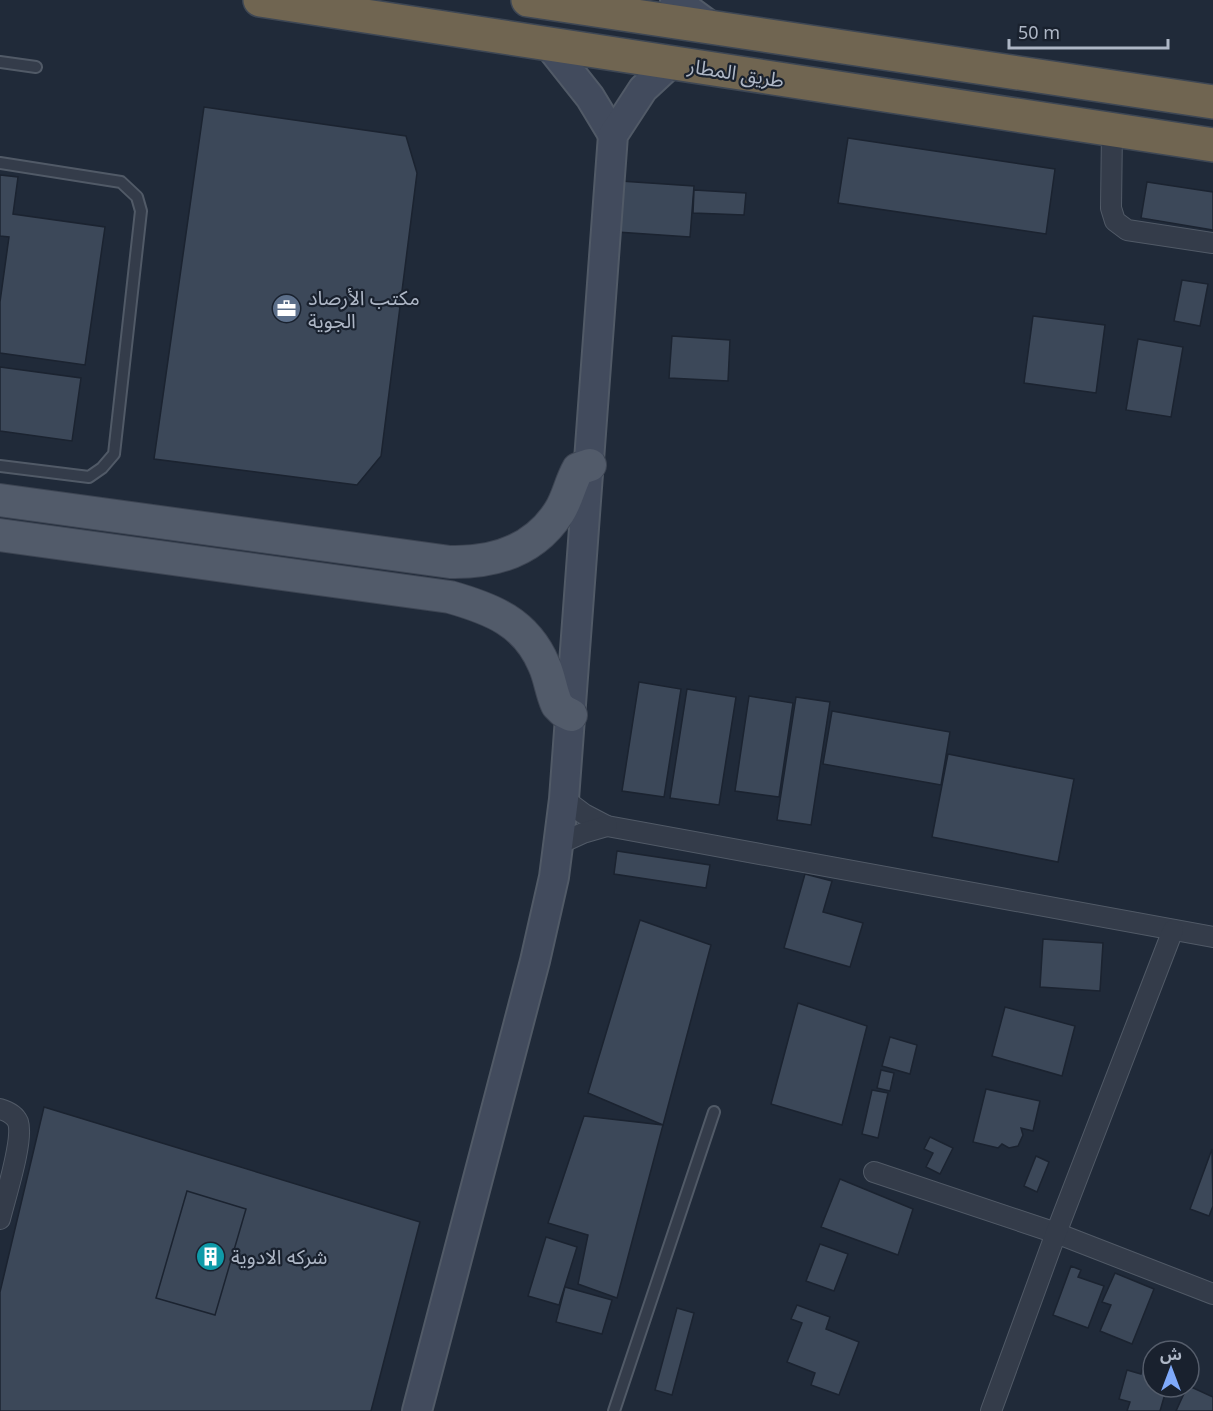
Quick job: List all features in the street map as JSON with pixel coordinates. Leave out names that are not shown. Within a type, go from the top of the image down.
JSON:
[{"type":"highway","name":"طريق المطار","points":[[260,0],[1213,145]]},
{"type":"highway","name":"طريق المطار","points":[[528,0],[1213,102]]},
{"type":"main road","points":[[0,500],[438,560],[475,562],[500,557],[523,547],[543,531],[559,512],[578,469],[590,465]]},
{"type":"main road","points":[[0,536],[450,597],[471,603],[492,610],[511,621],[527,637],[540,655],[549,675],[554,699],[563,711],[572,715]]},
{"type":"street","points":[[675,0],[713,28]]},
{"type":"street","points":[[548,44],[591,97],[613,135]]},
{"type":"street","points":[[417,1411],[535,961],[546,917],[559,844],[572,715],[613,135],[643,88],[671,63]]},
{"type":"street","points":[[1112,130],[1111,208],[1115,221],[1127,230],[1213,243]]},
{"type":"street","points":[[564,799],[584,814],[607,826],[1213,937]]},
{"type":"street","points":[[559,844],[583,833],[607,826]]},
{"type":"street","points":[[991,1411],[1056,1233],[1173,930]]},
{"type":"street","points":[[0,1109],[7,1111],[18,1121],[20,1138],[0,1219]]},
{"type":"street","points":[[874,1172],[1056,1233],[1213,1294]]},
{"type":"lane","points":[[0,62],[36,67]]},
{"type":"lane","points":[[0,163],[121,182],[137,197],[141,211],[114,454],[102,468],[89,477],[0,466]]},
{"type":"lane","points":[[614,1411],[714,1112]]},
{"type":"building","name":"مكتب الأرصاد الجوية","points":[[204,107],[406,136],[417,173],[381,456],[357,485],[154,459]]},
{"type":"building","points":[[848,138],[1055,169],[1046,234],[838,203]]},
{"type":"building","points":[[0,175],[18,177],[13,214],[105,227],[85,365],[0,353],[0,302],[9,237],[0,236]]},
{"type":"building","points":[[620,181],[694,186],[690,237],[617,232]]},
{"type":"building","points":[[1147,182],[1213,192],[1213,230],[1141,218]]},
{"type":"building","points":[[694,190],[746,193],[744,215],[693,213]]},
{"type":"building","points":[[1182,280],[1208,284],[1200,326],[1174,321]]},
{"type":"building","points":[[1033,316],[1105,325],[1096,393],[1024,383]]},
{"type":"building","points":[[672,336],[730,340],[728,381],[669,378]]},
{"type":"building","points":[[1138,339],[1183,347],[1171,417],[1126,410]]},
{"type":"building","points":[[0,367],[81,378],[72,441],[0,431]]},
{"type":"building","points":[[639,682],[681,689],[664,797],[622,791]]},
{"type":"building","points":[[687,689],[736,697],[719,805],[670,798]]},
{"type":"building","points":[[749,696],[793,703],[779,797],[735,791]]},
{"type":"building","points":[[796,697],[830,702],[811,825],[777,820]]},
{"type":"building","points":[[832,711],[950,732],[941,785],[823,764]]},
{"type":"building","points":[[948,754],[1074,779],[1058,862],[932,837]]},
{"type":"building","points":[[617,851],[710,865],[706,888],[614,874]]},
{"type":"building","points":[[805,874],[832,881],[823,912],[863,923],[850,967],[784,948]]},
{"type":"building","points":[[640,920],[711,945],[663,1125],[588,1093]]},
{"type":"building","points":[[1043,939],[1103,943],[1100,991],[1040,987]]},
{"type":"building","points":[[798,1003],[867,1026],[842,1125],[771,1104]]},
{"type":"building","points":[[1005,1007],[1075,1026],[1062,1076],[992,1056]]},
{"type":"building","points":[[890,1037],[917,1045],[910,1074],[882,1066]]},
{"type":"building","points":[[881,1070],[894,1073],[890,1091],[877,1088]]},
{"type":"building","points":[[986,1089],[1040,1101],[1033,1131],[1021,1128],[1023,1135],[1018,1146],[1009,1148],[1002,1144],[998,1148],[973,1142]]},
{"type":"building","points":[[872,1090],[888,1093],[878,1138],[862,1134]]},
{"type":"building","name":"شركه الادوية","points":[[44,1107],[420,1222],[371,1411],[0,1411],[0,1292]]},
{"type":"building","points":[[584,1116],[663,1125],[617,1298],[578,1284],[588,1235],[548,1223]]},
{"type":"building","points":[[930,1137],[953,1148],[940,1174],[926,1167],[933,1153],[924,1149]]},
{"type":"building","points":[[1212,1149],[1213,1206],[1209,1216],[1190,1209]]},
{"type":"building","points":[[1036,1156],[1049,1162],[1037,1192],[1024,1186]]},
{"type":"building","points":[[840,1179],[913,1209],[898,1255],[821,1227]]},
{"type":"building","points":[[187,1191],[246,1209],[215,1315],[156,1298]]},
{"type":"building","points":[[546,1237],[577,1247],[559,1305],[528,1296]]},
{"type":"building","points":[[820,1244],[848,1254],[834,1291],[806,1281]]},
{"type":"building","points":[[1071,1266],[1081,1270],[1078,1277],[1104,1286],[1088,1328],[1053,1315]]},
{"type":"building","points":[[1115,1273],[1154,1289],[1132,1344],[1100,1331],[1111,1305],[1102,1302]]},
{"type":"building","points":[[565,1287],[612,1300],[602,1334],[556,1322]]},
{"type":"building","points":[[797,1305],[830,1317],[826,1329],[859,1342],[839,1395],[811,1385],[815,1373],[787,1362],[802,1323],[791,1319]]},
{"type":"building","points":[[677,1308],[694,1313],[672,1395],[655,1390]]},
{"type":"building","points":[[1127,1370],[1141,1374],[1141,1399],[1164,1399],[1160,1411],[1127,1411],[1130,1402],[1119,1399]]},
{"type":"building","points":[[1201,1392],[1213,1397],[1213,1411],[1176,1411],[1182,1399],[1201,1399]]},
{"type":"place","name":"مكتب الأرصاد الجوية","points":[[287,309]]},
{"type":"place","name":"شركه الادوية","points":[[210,1257]]}]
